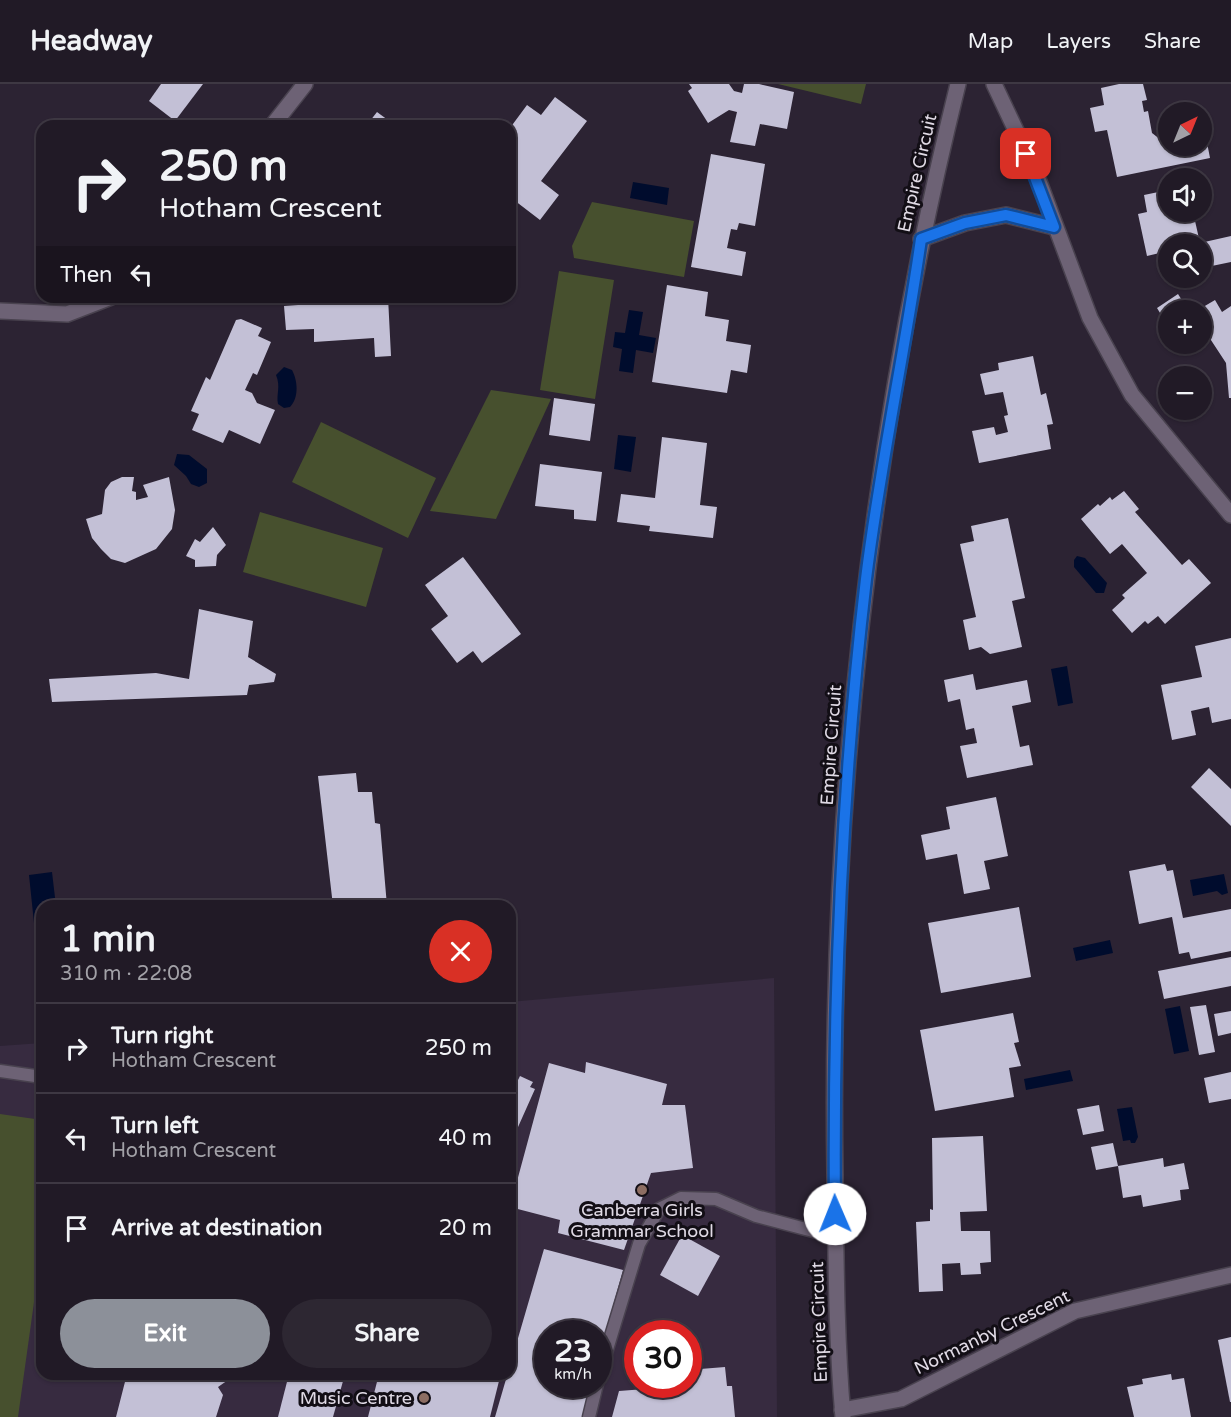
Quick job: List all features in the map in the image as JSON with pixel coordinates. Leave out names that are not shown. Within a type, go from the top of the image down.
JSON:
[{"type":"street","points":[[277,120],[304,84]]},
{"type":"street","name":"Empire Circuit","points":[[842,1413],[834,1097],[838,922],[854,689],[868,565],[921,239],[958,84]]},
{"type":"street","points":[[994,84],[1035,171],[1054,227],[1090,318],[1132,394],[1231,515]]},
{"type":"street","points":[[921,239],[965,223],[1006,215],[1054,227]]},
{"type":"street","points":[[0,310],[66,314],[95,303]]},
{"type":"street","name":"Normanby Crescent","points":[[842,1413],[901,1399],[1075,1311],[1231,1275]]},
{"type":"lane","points":[[0,1071],[36,1076]]},
{"type":"lane","points":[[612,1333],[639,1244],[659,1209],[681,1198],[716,1199],[756,1216],[836,1237]]},
{"type":"lane","points":[[589,1417],[594,1398]]},
{"type":"shaded area","name":"Canberra Girls Grammar School","points":[[774,978],[777,1417],[0,1417],[0,1046],[36,1043],[36,1380],[516,1380],[516,1001]]},
{"type":"green space","points":[[778,84],[866,84],[861,104]]},
{"type":"green space","points":[[592,202],[694,221],[684,277],[574,258],[572,246]]},
{"type":"green space","points":[[559,271],[614,280],[595,399],[540,390]]},
{"type":"green space","points":[[491,390],[551,399],[496,519],[430,511]]},
{"type":"green space","points":[[321,422],[436,478],[408,538],[292,482]]},
{"type":"green space","points":[[260,512],[383,548],[366,607],[243,572]]},
{"type":"green space","points":[[0,1114],[36,1119],[36,1288],[18,1417],[0,1417]]},
{"type":"water","points":[[633,182],[669,188],[667,205],[630,198]]},
{"type":"water","points":[[629,310],[643,312],[639,335],[656,338],[653,353],[636,350],[633,373],[619,371],[622,349],[613,347],[615,332],[625,333]]},
{"type":"water","points":[[284,367],[292,370],[297,389],[293,403],[290,407],[284,408],[278,404],[276,375]]},
{"type":"water","points":[[618,435],[636,437],[631,472],[614,469]]},
{"type":"water","points":[[177,454],[189,455],[207,469],[207,483],[199,487],[191,484],[174,465]]},
{"type":"water","points":[[1077,556],[1085,558],[1107,583],[1104,593],[1096,593],[1074,567],[1074,560]]},
{"type":"water","points":[[1067,666],[1073,703],[1058,706],[1051,669]]},
{"type":"water","points":[[52,872],[55,900],[36,900],[36,923],[34,923],[29,875]]},
{"type":"water","points":[[1224,874],[1228,893],[1222,895],[1217,891],[1193,896],[1190,880]]},
{"type":"water","points":[[1110,940],[1113,953],[1076,961],[1073,948]]},
{"type":"water","points":[[1180,1006],[1189,1051],[1174,1054],[1165,1009]]},
{"type":"water","points":[[1070,1070],[1073,1081],[1026,1090],[1024,1079]]},
{"type":"water","points":[[1132,1107],[1138,1137],[1135,1143],[1131,1143],[1130,1140],[1123,1141],[1117,1109]]},
{"type":"building","points":[[161,84],[203,84],[176,120],[149,101]]},
{"type":"building","points":[[689,84],[729,84],[734,91],[742,93],[744,84],[759,84],[794,92],[787,129],[760,124],[755,146],[730,142],[737,112],[729,110],[708,123],[688,91],[692,88]]},
{"type":"building","points":[[1119,84],[1143,84],[1147,100],[1142,101],[1144,112],[1148,111],[1152,133],[1158,138],[1158,156],[1210,156],[1210,158],[1117,177],[1107,130],[1095,132],[1090,108],[1104,105],[1101,88]]},
{"type":"building","points":[[555,97],[587,121],[541,181],[559,195],[540,220],[516,202],[516,140],[518,138],[516,136],[516,120],[527,105],[541,115]]},
{"type":"building","points":[[377,112],[388,120],[371,120]]},
{"type":"building","points":[[711,154],[765,164],[755,226],[739,223],[737,230],[731,229],[727,248],[746,252],[742,276],[691,267]]},
{"type":"building","points":[[1158,192],[1158,222],[1195,222],[1198,234],[1158,234],[1158,253],[1147,256],[1138,214],[1147,212],[1144,195]]},
{"type":"building","points":[[1231,236],[1231,262],[1212,266],[1212,240]]},
{"type":"building","points":[[667,285],[708,292],[705,316],[729,320],[726,341],[751,345],[747,373],[731,370],[727,393],[652,382]]},
{"type":"building","points":[[1178,294],[1182,300],[1169,300]]},
{"type":"building","points":[[1215,300],[1222,312],[1231,306],[1231,398],[1229,398],[1226,363],[1212,342],[1212,302]]},
{"type":"building","points":[[388,303],[391,356],[375,357],[374,338],[314,342],[314,329],[286,330],[284,306]]},
{"type":"building","points":[[241,319],[262,328],[258,336],[271,342],[257,375],[253,373],[245,390],[252,393],[257,403],[275,410],[260,444],[229,430],[223,443],[192,430],[199,414],[191,411],[206,377],[210,380],[236,320]]},
{"type":"building","points":[[1033,356],[1041,395],[1046,393],[1053,424],[1047,425],[1051,449],[979,463],[972,431],[994,427],[996,435],[1008,432],[1004,416],[1008,415],[1003,392],[985,395],[980,374],[999,370],[998,363]]},
{"type":"building","points":[[554,398],[595,404],[590,441],[549,435]]},
{"type":"building","points":[[662,437],[707,443],[700,505],[717,507],[713,538],[649,531],[650,526],[617,522],[621,494],[655,498]]},
{"type":"building","points":[[540,464],[602,472],[596,521],[574,519],[574,510],[535,506]]},
{"type":"building","points":[[122,477],[134,477],[132,491],[136,492],[136,500],[148,497],[143,485],[169,477],[175,510],[172,529],[156,549],[125,563],[111,559],[101,549],[92,538],[86,519],[102,514],[105,490],[111,482]]},
{"type":"building","points":[[1124,491],[1139,509],[1135,512],[1182,565],[1189,559],[1211,583],[1165,624],[1158,616],[1148,624],[1145,621],[1132,633],[1112,610],[1125,598],[1122,595],[1147,573],[1122,544],[1110,554],[1081,519],[1098,504],[1100,506],[1110,497],[1112,500]]},
{"type":"building","points":[[1008,518],[1025,598],[1012,601],[1022,647],[990,654],[981,647],[969,650],[963,620],[976,617],[960,544],[974,541],[971,526]]},
{"type":"building","points":[[213,527],[226,545],[217,555],[216,566],[195,567],[195,560],[186,556],[195,539],[200,542]]},
{"type":"building","points":[[463,557],[521,634],[482,663],[473,651],[457,663],[431,629],[448,616],[425,585]]},
{"type":"building","points":[[199,609],[253,621],[248,657],[276,674],[274,682],[249,685],[247,695],[52,702],[49,679],[156,673],[189,679]]},
{"type":"building","points":[[1231,638],[1231,719],[1212,723],[1209,707],[1191,711],[1196,735],[1172,740],[1161,685],[1202,677],[1195,646]]},
{"type":"building","points":[[973,674],[976,690],[1027,680],[1031,702],[1012,706],[1020,747],[1029,745],[1033,765],[967,778],[960,746],[977,743],[974,728],[966,730],[960,699],[948,702],[944,680]]},
{"type":"building","points":[[1209,768],[1231,789],[1231,826],[1191,787]]},
{"type":"building","points":[[356,773],[358,792],[372,792],[375,823],[380,824],[386,900],[332,900],[318,776]]},
{"type":"building","points":[[996,797],[1008,856],[984,861],[990,889],[964,894],[957,854],[926,860],[921,835],[950,829],[946,807]]},
{"type":"building","points":[[1165,864],[1167,871],[1173,870],[1183,918],[1231,909],[1231,951],[1191,959],[1189,952],[1179,954],[1172,917],[1139,924],[1129,871]]},
{"type":"building","points":[[1019,907],[1031,977],[941,993],[928,923]]},
{"type":"building","points":[[1231,957],[1231,986],[1164,999],[1158,971]]},
{"type":"building","points":[[1206,1005],[1215,1052],[1199,1055],[1190,1007]]},
{"type":"building","points":[[1231,1011],[1231,1033],[1218,1036],[1214,1014]]},
{"type":"building","points":[[1013,1013],[1019,1042],[1014,1043],[1021,1066],[1009,1068],[1014,1097],[935,1111],[920,1030]]},
{"type":"building","points":[[586,1062],[667,1084],[662,1105],[685,1105],[693,1168],[651,1173],[624,1250],[558,1233],[560,1220],[516,1209],[516,1185],[549,1063],[585,1073]]},
{"type":"building","points":[[1231,1072],[1231,1099],[1209,1103],[1204,1078]]},
{"type":"building","points":[[520,1076],[533,1082],[530,1087],[535,1089],[516,1132],[516,1084]]},
{"type":"building","points":[[1099,1105],[1104,1131],[1083,1135],[1077,1109]]},
{"type":"building","points":[[983,1136],[987,1211],[960,1212],[961,1231],[990,1231],[991,1262],[980,1263],[981,1274],[961,1275],[960,1263],[942,1264],[943,1291],[919,1292],[916,1222],[930,1221],[930,1209],[933,1210],[932,1138]]},
{"type":"building","points":[[1113,1143],[1118,1166],[1096,1170],[1091,1147]]},
{"type":"building","points":[[1163,1158],[1164,1167],[1184,1163],[1189,1189],[1180,1190],[1181,1200],[1143,1207],[1141,1195],[1123,1198],[1118,1166]]},
{"type":"building","points":[[682,1235],[720,1256],[698,1296],[660,1275]]},
{"type":"building","points":[[544,1249],[623,1270],[609,1320],[534,1320],[534,1398],[588,1398],[583,1417],[495,1417],[506,1380],[516,1380],[516,1345]]},
{"type":"building","points":[[1231,1337],[1231,1402],[1230,1402],[1218,1340]]},
{"type":"building","points":[[725,1367],[727,1386],[732,1386],[735,1417],[612,1417],[619,1391],[624,1391],[624,1398],[702,1398],[702,1369]]},
{"type":"building","points":[[1171,1374],[1172,1380],[1184,1378],[1191,1417],[1134,1417],[1127,1387],[1143,1384],[1142,1379]]},
{"type":"building","points":[[125,1380],[228,1380],[218,1387],[223,1395],[216,1417],[116,1417]]},
{"type":"building","points":[[287,1380],[343,1380],[333,1417],[278,1417]]},
{"type":"building","points":[[377,1380],[499,1381],[490,1417],[368,1417]]},
{"type":"place","name":"Canberra Girls Grammar School","points":[[642,1190]]},
{"type":"place","name":"Music Centre","points":[[424,1398]]},
{"type":"route","points":[[835,1214],[834,1097],[838,922],[854,689],[867,577],[921,239],[965,223],[1006,215],[1054,227],[1035,171],[1026,154]]}]
